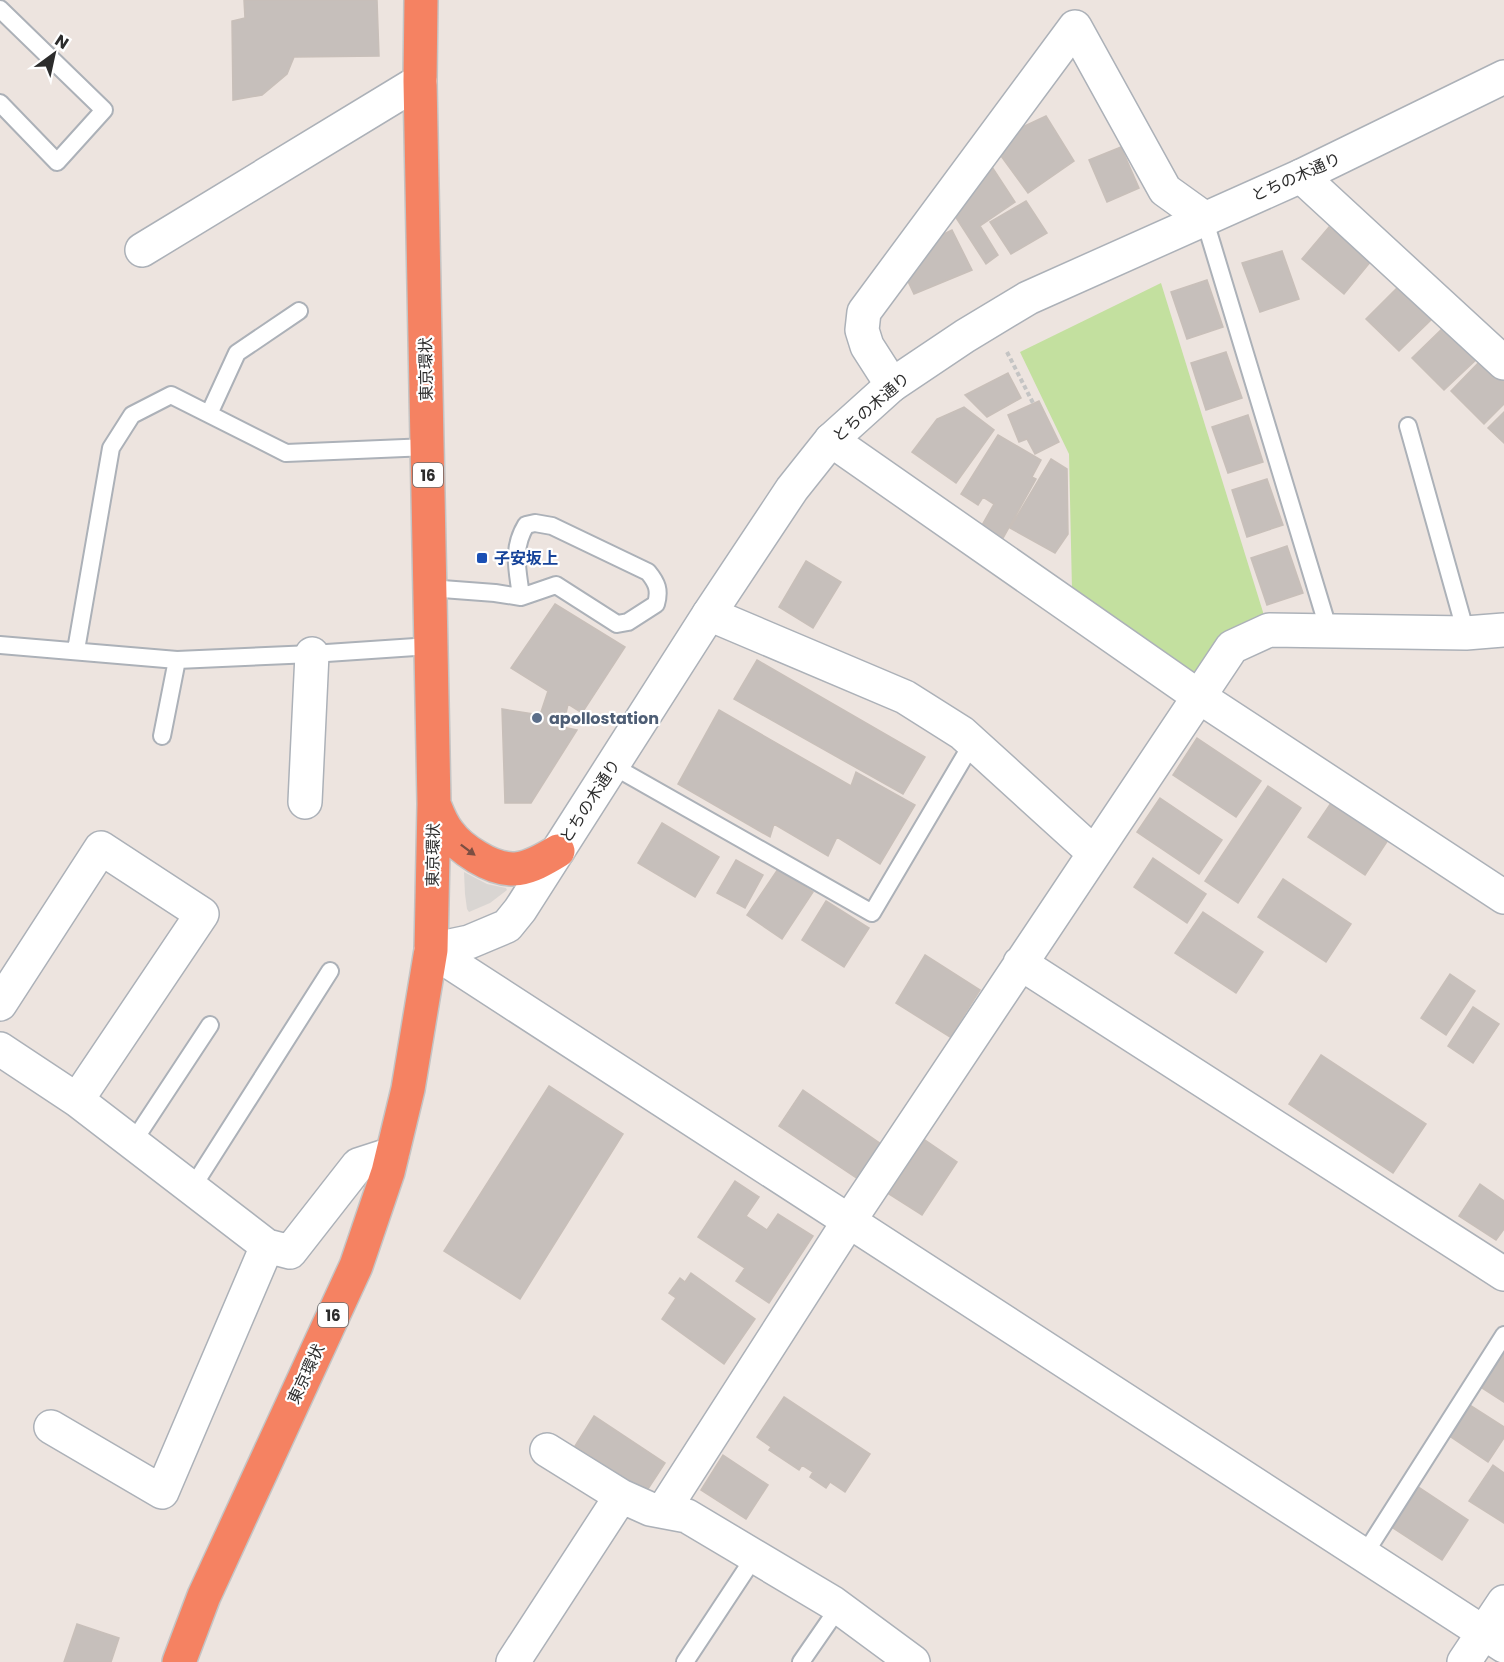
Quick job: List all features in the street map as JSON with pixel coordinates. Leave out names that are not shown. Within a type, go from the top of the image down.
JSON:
[{"type":"highway","name":"東京環状","points":[[179,1662],[204,1596],[356,1266],[388,1172],[408,1089],[431,950],[434,804],[420,81],[421,0]]},
{"type":"highway","name":"16","points":[[434,804],[448,832],[468,852],[494,867],[513,869],[522,867],[538,863],[558,851]]},
{"type":"street","points":[[892,384],[867,346],[862,330],[864,312],[1075,27],[1165,190],[1204,218]]},
{"type":"street","name":"とちの木通り","points":[[431,950],[469,942],[507,926],[520,910],[709,614],[792,489],[831,440],[892,384],[1028,298],[1301,176],[1504,77]]},
{"type":"street","points":[[142,250],[420,81]]},
{"type":"street","points":[[1301,176],[1504,363]]},
{"type":"street","points":[[831,440],[1198,696],[1504,897]]},
{"type":"street","points":[[709,614],[905,697],[973,742],[1094,853]]},
{"type":"street","points":[[663,1511],[849,1221],[1232,647],[1269,630],[1466,633],[1504,630]]},
{"type":"street","points":[[305,802],[312,654]]},
{"type":"street","points":[[0,1004],[101,848],[202,914],[77,1100]]},
{"type":"street","points":[[431,950],[1494,1639]]},
{"type":"street","points":[[1020,963],[1504,1274]]},
{"type":"street","points":[[0,1049],[77,1100],[267,1246],[290,1252],[358,1165],[392,1154]]},
{"type":"street","points":[[51,1427],[162,1491],[267,1246]]},
{"type":"street","points":[[547,1450],[621,1496],[650,1509],[687,1516],[839,1607],[913,1662]]},
{"type":"street","points":[[513,1662],[621,1496]]},
{"type":"street","points":[[1464,1662],[1494,1639],[1504,1602]]},
{"type":"lane","points":[[0,9],[104,110],[57,162],[0,104]]},
{"type":"lane","points":[[1204,218],[1329,631]]},
{"type":"lane","points":[[209,414],[237,353],[299,311]]},
{"type":"lane","points":[[76,650],[111,448],[132,416],[171,395],[286,453],[428,447]]},
{"type":"lane","points":[[1408,426],[1466,633]]},
{"type":"lane","points":[[429,588],[521,597],[556,585],[617,624],[628,622],[656,604],[659,593],[655,581],[648,572],[552,526],[536,523],[526,525],[517,545],[521,597]]},
{"type":"lane","points":[[0,645],[177,660],[430,646]]},
{"type":"lane","points":[[162,736],[177,660]]},
{"type":"lane","points":[[613,766],[872,913],[973,742]]},
{"type":"lane","points":[[192,1188],[330,971]]},
{"type":"lane","points":[[133,1142],[210,1025]]},
{"type":"lane","points":[[1364,1555],[1504,1335]]},
{"type":"lane","points":[[685,1662],[755,1556]]},
{"type":"lane","points":[[801,1662],[839,1607]]},
{"type":"path","points":[[1007,352],[1033,403]]},
{"type":"green space","points":[[1161,283],[1267,625],[1214,665],[1188,673],[1072,590],[1069,454],[1020,352]]},
{"type":"shaded area","points":[[464,872],[487,884],[507,890],[490,903],[469,912]]},
{"type":"building","points":[[244,0],[377,0],[379,56],[294,57],[287,74],[262,95],[233,100],[232,21],[245,18]]},
{"type":"building","points":[[1046,116],[1074,161],[1028,193],[1001,156],[1018,129]]},
{"type":"building","points":[[1121,147],[1139,188],[1107,202],[1089,160]]},
{"type":"building","points":[[992,167],[1015,202],[980,226],[998,255],[986,264],[955,216],[963,207],[976,180]]},
{"type":"building","points":[[1026,201],[1047,233],[1011,254],[990,222]]},
{"type":"building","points":[[1329,227],[1371,261],[1344,294],[1302,259]]},
{"type":"building","points":[[952,230],[972,270],[914,294],[906,277],[933,239]]},
{"type":"building","points":[[1282,251],[1299,299],[1260,312],[1242,263]]},
{"type":"building","points":[[1207,280],[1223,327],[1187,339],[1171,292]]},
{"type":"building","points":[[1400,285],[1434,317],[1399,351],[1366,319]]},
{"type":"building","points":[[1446,325],[1479,357],[1444,390],[1412,358]]},
{"type":"building","points":[[1226,352],[1242,398],[1206,410],[1191,363]]},
{"type":"building","points":[[1481,360],[1504,382],[1504,404],[1484,424],[1451,391]]},
{"type":"building","points":[[1008,373],[1021,398],[987,417],[965,395]]},
{"type":"building","points":[[1039,401],[1059,442],[1035,454],[1027,439],[1019,442],[1008,415]]},
{"type":"building","points":[[964,407],[994,430],[956,483],[912,452],[937,419]]},
{"type":"building","points":[[1504,412],[1504,443],[1488,428]]},
{"type":"building","points":[[1248,415],[1263,462],[1228,473],[1212,427]]},
{"type":"building","points":[[998,435],[1041,460],[1032,477],[1036,479],[1002,540],[981,527],[994,504],[983,497],[978,505],[961,494]]},
{"type":"building","points":[[1051,459],[1067,469],[1068,534],[1055,553],[1010,528]]},
{"type":"building","points":[[1267,479],[1283,525],[1247,537],[1232,490]]},
{"type":"building","points":[[1287,546],[1303,593],[1267,605],[1251,558]]},
{"type":"building","points":[[806,561],[841,582],[813,628],[779,607]]},
{"type":"building","points":[[555,604],[625,647],[582,713],[568,704],[563,727],[577,730],[531,803],[505,803],[502,709],[540,715],[548,691],[511,668]]},
{"type":"building","points":[[757,660],[925,757],[903,794],[734,699]]},
{"type":"building","points":[[719,710],[851,786],[856,772],[915,805],[880,864],[837,837],[828,856],[774,824],[770,837],[678,784]]},
{"type":"building","points":[[1197,738],[1261,781],[1236,817],[1173,775]]},
{"type":"building","points":[[1268,786],[1301,808],[1238,903],[1205,881]]},
{"type":"building","points":[[1160,798],[1222,840],[1199,874],[1137,832]]},
{"type":"building","points":[[1333,800],[1390,837],[1365,875],[1308,837]]},
{"type":"building","points":[[662,823],[719,857],[695,897],[638,863]]},
{"type":"building","points":[[1153,858],[1206,894],[1187,923],[1134,887]]},
{"type":"building","points":[[736,860],[763,875],[745,908],[717,893]]},
{"type":"building","points":[[778,869],[813,892],[782,939],[747,915]]},
{"type":"building","points":[[1283,879],[1351,924],[1326,962],[1258,917]]},
{"type":"building","points":[[826,901],[869,928],[844,967],[802,940]]},
{"type":"building","points":[[1203,912],[1263,952],[1236,993],[1175,953]]},
{"type":"building","points":[[925,955],[980,990],[950,1037],[896,1003]]},
{"type":"building","points":[[1450,974],[1475,991],[1446,1035],[1421,1018]]},
{"type":"building","points":[[1473,1007],[1499,1024],[1473,1063],[1448,1046]]},
{"type":"building","points":[[1321,1055],[1426,1124],[1393,1173],[1289,1104]]},
{"type":"building","points":[[549,1086],[623,1134],[520,1299],[444,1251]]},
{"type":"building","points":[[803,1090],[881,1144],[858,1179],[779,1126]]},
{"type":"building","points":[[925,1140],[957,1162],[922,1215],[889,1194]]},
{"type":"building","points":[[735,1181],[759,1197],[746,1216],[767,1230],[778,1214],[813,1236],[769,1303],[736,1281],[745,1268],[698,1237]]},
{"type":"building","points":[[1480,1184],[1504,1201],[1504,1229],[1496,1240],[1459,1216]]},
{"type":"building","points":[[691,1273],[755,1319],[724,1364],[662,1319],[676,1298],[669,1293],[680,1278],[685,1282]]},
{"type":"building","points":[[1504,1347],[1504,1402],[1479,1386]]},
{"type":"building","points":[[784,1397],[870,1454],[845,1492],[830,1482],[826,1488],[810,1477],[813,1472],[802,1465],[799,1470],[769,1450],[771,1447],[757,1437]]},
{"type":"building","points":[[1468,1404],[1504,1427],[1504,1438],[1488,1462],[1448,1435]]},
{"type":"building","points":[[594,1416],[665,1463],[646,1492],[575,1446]]},
{"type":"building","points":[[723,1455],[768,1485],[746,1519],[701,1490]]},
{"type":"building","points":[[1493,1465],[1504,1473],[1504,1523],[1469,1501]]},
{"type":"building","points":[[1414,1484],[1468,1520],[1442,1560],[1387,1524]]},
{"type":"building","points":[[77,1624],[119,1638],[111,1662],[64,1662]]},
{"type":"place","name":"子安坂上","points":[[482,558]]},
{"type":"place","name":"apollostation","points":[[537,718]]}]
